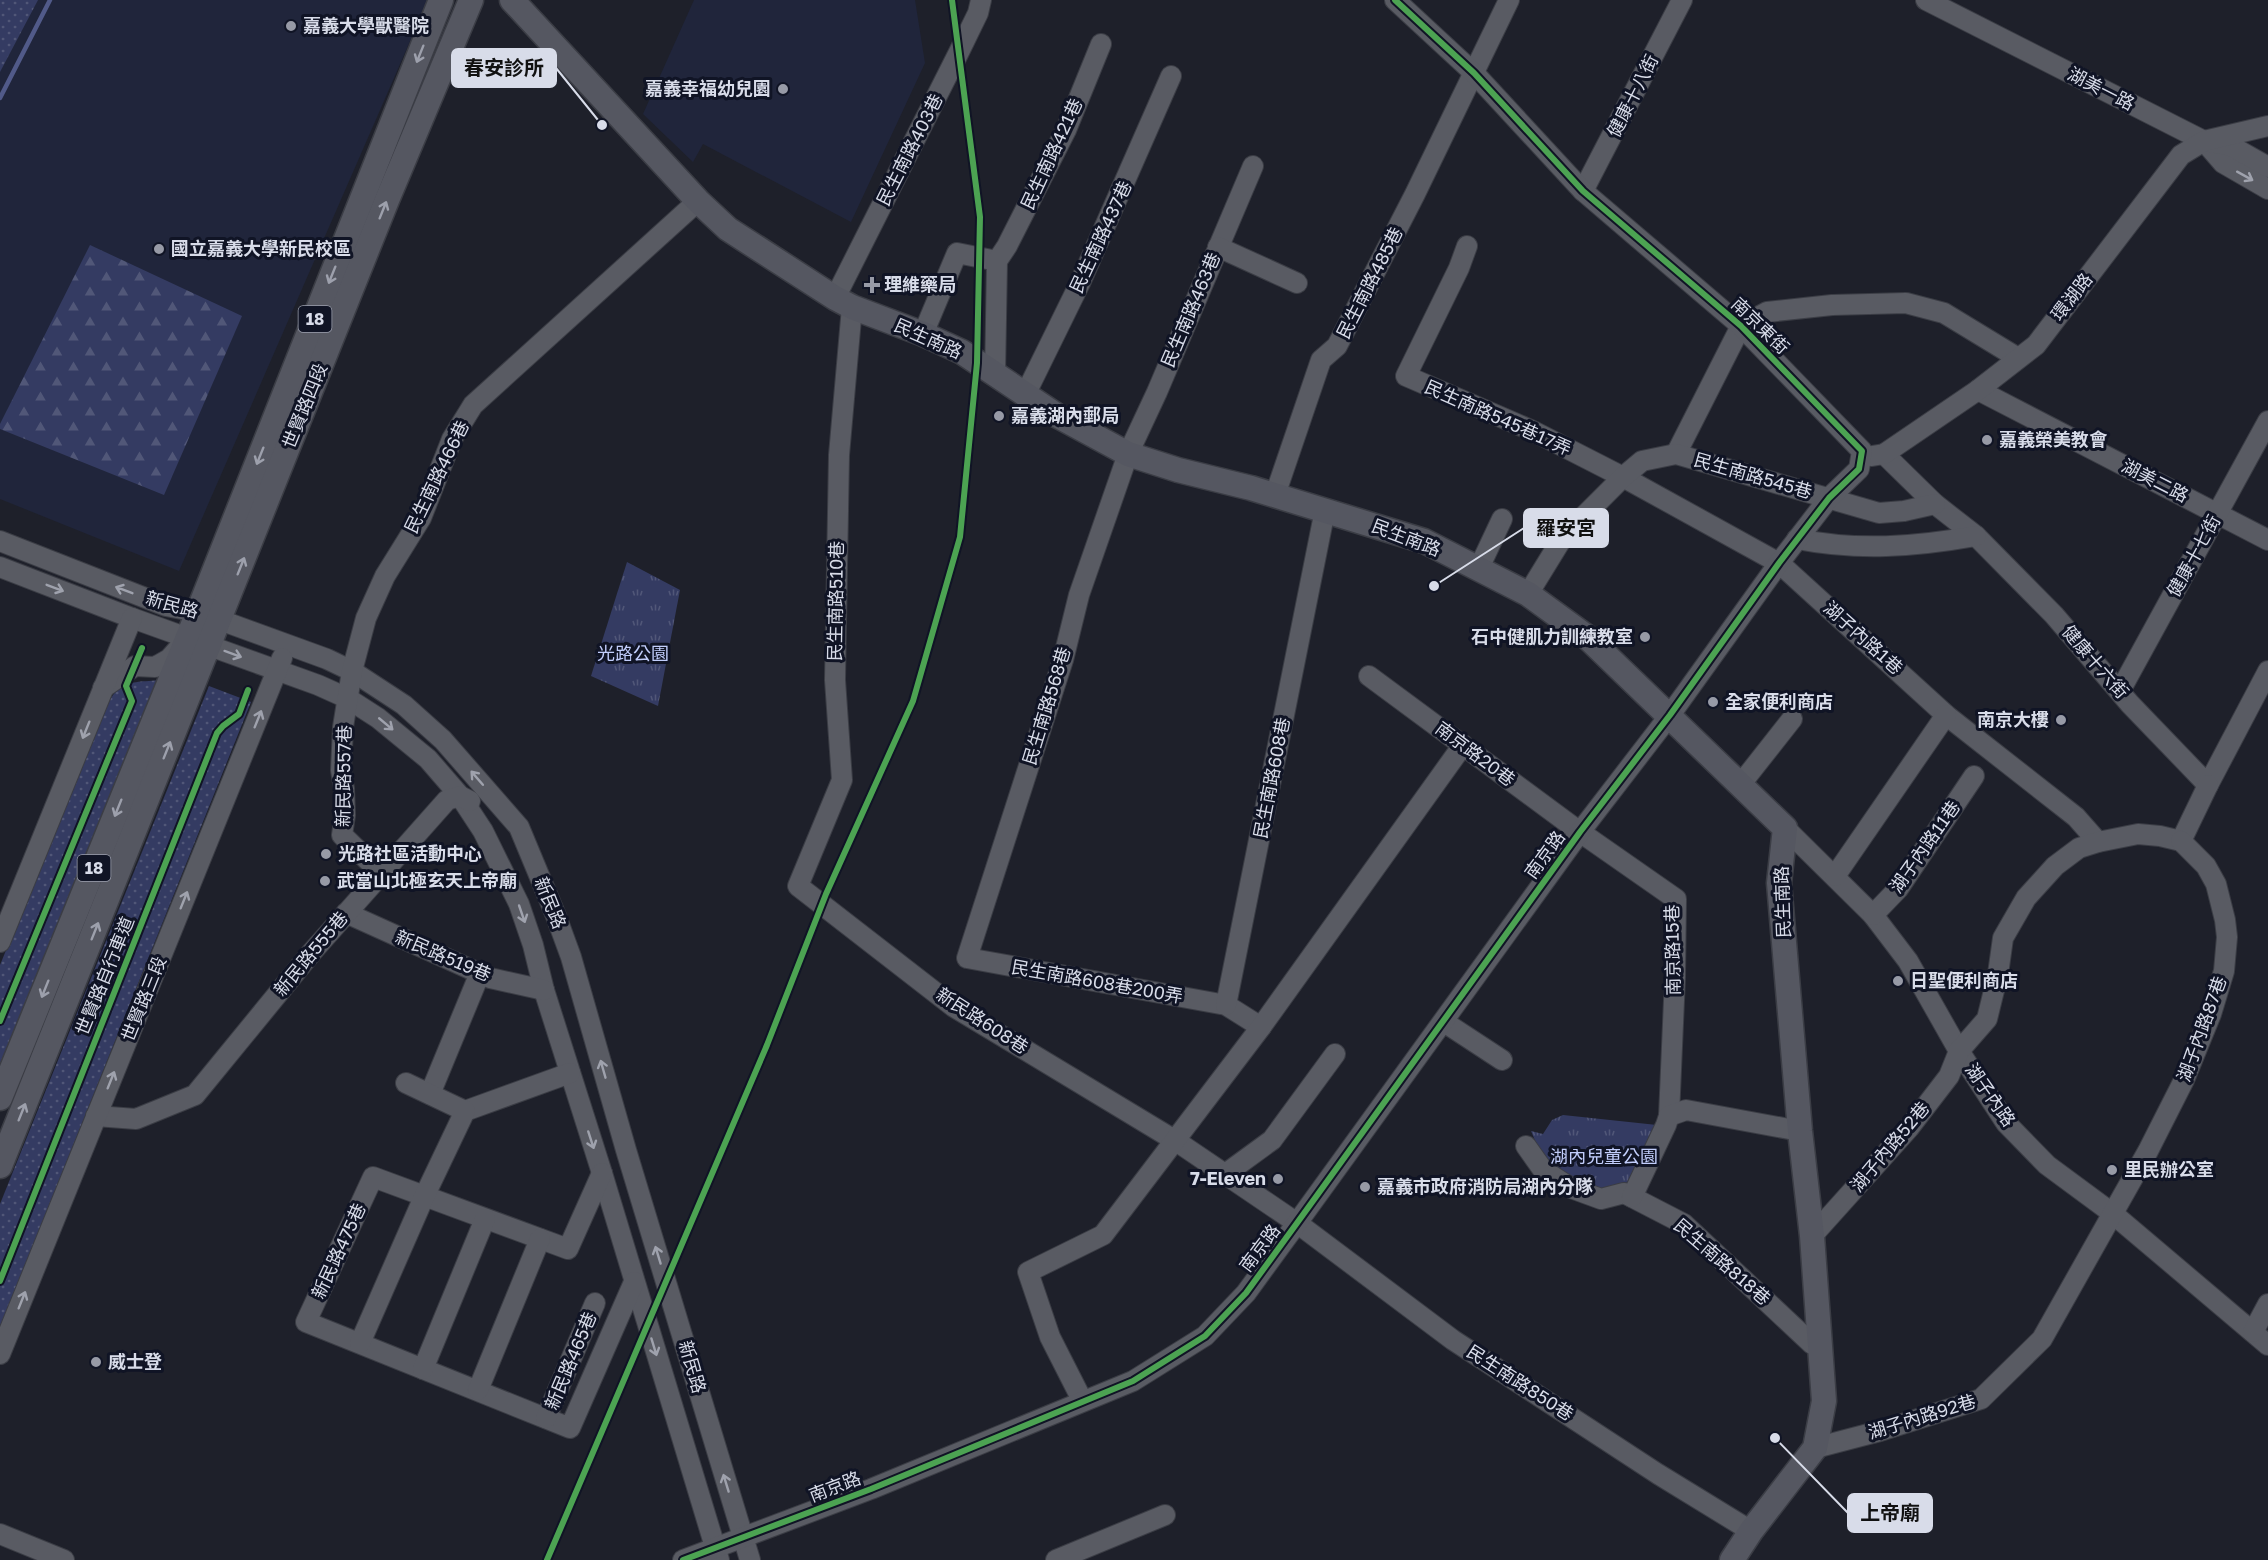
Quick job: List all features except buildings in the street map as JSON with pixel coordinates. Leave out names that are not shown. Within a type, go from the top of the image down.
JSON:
[{"type":"main road","name":"世賢路四段","points":[[199,642],[441,0]]},
{"type":"main road","name":"世賢路四段","points":[[209,616],[471,0]]},
{"type":"main road","name":"民生南路","points":[[512,0],[698,201],[728,229],[844,303],[962,352],[994,376],[1056,415],[1128,454],[1178,470],[1275,495],[1424,541],[1528,594],[1587,637],[1785,828],[1779,883],[1800,1131],[1812,1236],[1824,1401],[1815,1448],[1751,1531],[1732,1560]]},
{"type":"main road","name":"18","points":[[0,1098],[199,642]]},
{"type":"main road","name":"18","points":[[0,1166],[199,642]]},
{"type":"street","name":"民生南路403巷","points":[[844,303],[978,13],[981,0]]},
{"type":"street","name":"南京東街","points":[[1395,0],[1474,73],[1583,192],[1741,326],[1862,451],[1861,458]]},
{"type":"street","name":"民生南路485巷","points":[[1275,495],[1321,360],[1337,346],[1416,194],[1509,0]]},
{"type":"street","name":"健康十八街","points":[[1583,192],[1682,0]]},
{"type":"street","name":"湖美一路","points":[[1926,0],[2204,141],[2227,155],[2268,189]]},
{"type":"street","name":"民生南路421巷","points":[[994,376],[997,261],[1007,246],[1066,130],[1101,44]]},
{"type":"street","name":"民生南路437巷","points":[[1025,395],[1080,284],[1171,76]]},
{"type":"street","name":"環湖路","points":[[1861,458],[1884,454],[1978,390],[2036,345],[2181,155],[2204,141],[2268,126]]},
{"type":"street","points":[[2227,155],[2268,166]]},
{"type":"street","name":"民生南路463巷","points":[[1128,454],[1253,166]]},
{"type":"street","name":"民生南路466巷","points":[[347,698],[366,618],[374,598],[421,518],[452,439],[473,405],[698,201]]},
{"type":"street","name":"民生南路545巷17弄","points":[[1467,246],[1455,278],[1406,376],[1533,432],[1623,477]]},
{"type":"street","points":[[1218,247],[1297,283]]},
{"type":"street","points":[[923,334],[957,253],[997,261]]},
{"type":"street","name":"民生南路510巷","points":[[798,886],[842,780],[835,680],[844,303]]},
{"type":"street","points":[[1741,326],[1767,312],[1832,305],[1906,303],[1944,313],[2018,358]]},
{"type":"street","name":"民生南路545巷","points":[[1676,454],[1741,326]]},
{"type":"street","name":"湖美二路","points":[[1978,390],[2268,540]]},
{"type":"street","name":"健康十七街","points":[[2120,691],[2268,421]]},
{"type":"street","name":"民生南路568巷","points":[[967,958],[1063,660],[1079,595],[1128,454]]},
{"type":"street","name":"民生南路545巷","points":[[1528,594],[1563,537],[1642,461],[1676,454],[1879,513],[1904,511],[1935,504]]},
{"type":"street","name":"健康十六街","points":[[1884,454],[1935,504],[1976,536],[2060,622],[2120,691],[2208,785]]},
{"type":"street","points":[[1670,716],[1797,539],[1829,498],[1859,469],[1861,458]]},
{"type":"street","name":"湖子內路1巷","points":[[1623,477],[1779,563],[1946,715],[2076,817],[2098,842]]},
{"type":"street","name":"民生南路608巷","points":[[1226,1005],[1325,510]]},
{"type":"street","points":[[1478,570],[1502,519]]},
{"type":"street","points":[[1797,539],[1835,545],[1891,546],[1921,545],[1976,536]]},
{"type":"street","name":"新民路","points":[[0,542],[166,606],[209,616],[327,658],[352,671],[404,705],[443,740],[519,827],[571,957],[626,1150],[750,1560]]},
{"type":"street","name":"新民路","points":[[0,567],[132,618],[278,670],[347,698],[378,718],[428,759],[460,796],[483,831],[519,904],[533,945],[544,990],[717,1554]]},
{"type":"street","points":[[0,942],[132,618]]},
{"type":"street","points":[[103,688],[135,666],[155,667],[199,642]]},
{"type":"street","name":"世賢路三段","points":[[0,1354],[287,644]]},
{"type":"street","points":[[2181,841],[2268,671]]},
{"type":"street","name":"南京路20巷","points":[[1370,676],[1580,832]]},
{"type":"street","name":"新民路557巷","points":[[347,698],[341,770],[345,806],[342,835],[381,873]]},
{"type":"street","points":[[1835,876],[1946,715]]},
{"type":"street","name":"南京路","points":[[683,1560],[717,1554],[743,1539],[871,1489],[1132,1381],[1205,1336],[1245,1293],[1580,832],[1670,716]]},
{"type":"street","points":[[1740,785],[1792,718]]},
{"type":"street","points":[[1082,1400],[1050,1337],[1028,1272],[1103,1235],[1261,1027],[1463,745]]},
{"type":"street","name":"湖子內路11巷","points":[[1874,915],[1899,889],[1974,776]]},
{"type":"street","points":[[460,796],[519,827]]},
{"type":"street","name":"新民路555巷","points":[[96,1116],[136,1119],[195,1095],[381,873],[447,800],[460,796]]},
{"type":"street","name":"湖子內路","points":[[1785,828],[1874,915],[1908,961],[1959,1051],[2006,1123],[2047,1165],[2112,1213],[2261,1338]]},
{"type":"street","name":"南京路15巷","points":[[1580,832],[1676,899],[1675,977],[1668,1116],[1666,1125],[1632,1197]]},
{"type":"street","name":"湖子內路52巷","points":[[1812,1236],[1909,1128],[1948,1076],[1959,1051],[1987,1019],[1998,974],[2003,938],[2026,898],[2055,866],[2079,849],[2098,842],[2139,834],[2181,841]]},
{"type":"street","name":"湖子內路87巷","points":[[2112,1213],[2148,1151],[2184,1080],[2211,1014],[2224,971],[2227,937],[2216,884],[2206,866],[2181,841]]},
{"type":"street","name":"新民路608巷","points":[[798,886],[954,1007],[1176,1141],[1224,1175]]},
{"type":"street","name":"新民路519巷","points":[[346,913],[490,978],[544,990]]},
{"type":"street","name":"民生南路608巷200弄","points":[[967,958],[1226,1005]]},
{"type":"street","points":[[430,1094],[480,973]]},
{"type":"street","points":[[1226,1005],[1261,1027]]},
{"type":"street","points":[[1444,1022],[1502,1060]]},
{"type":"street","points":[[1224,1175],[1272,1140],[1335,1054]]},
{"type":"street","points":[[360,1343],[424,1197],[465,1111],[570,1073]]},
{"type":"street","points":[[406,1083],[465,1111]]},
{"type":"street","points":[[1668,1116],[1686,1110],[1800,1131]]},
{"type":"street","points":[[1526,1146],[1542,1170],[1570,1188],[1601,1199],[1624,1193],[1632,1197]]},
{"type":"street","name":"新民路475巷","points":[[602,1173],[568,1249],[374,1177],[306,1322],[570,1428],[634,1282]]},
{"type":"street","name":"民生南路850巷","points":[[1224,1175],[1297,1223],[1462,1346],[1658,1474],[1751,1531]]},
{"type":"street","name":"民生南路818巷","points":[[1632,1197],[1684,1224],[1812,1344],[1821,1345]]},
{"type":"street","name":"湖子內路92巷","points":[[1815,1448],[1880,1431],[1981,1399],[2042,1339],[2112,1213]]},
{"type":"street","points":[[423,1368],[485,1219]]},
{"type":"street","points":[[478,1390],[540,1239]]},
{"type":"street","name":"新民路465巷","points":[[546,1418],[595,1303]]},
{"type":"street","points":[[2261,1338],[2268,1304]]},
{"type":"street","points":[[1056,1560],[1165,1515]]},
{"type":"street","points":[[0,1534],[64,1560]]},
{"type":"shaded area","name":"國立嘉義大學新民校區","points":[[0,0],[428,0],[179,571],[0,499]]},
{"type":"shaded area","name":"嘉義幸福幼兒園","points":[[694,0],[915,0],[925,63],[851,222],[703,144],[693,162],[643,114]]},
{"type":"green space","points":[[0,0],[38,0],[0,72]]},
{"type":"green space","points":[[90,245],[242,316],[164,495],[0,429],[0,424]]},
{"type":"green space","name":"光路公園","points":[[627,562],[680,590],[658,706],[591,676]]},
{"type":"green space","points":[[162,680],[0,1073],[0,965],[101,718],[112,696],[123,686],[130,683]]},
{"type":"green space","points":[[209,686],[251,702],[0,1328],[0,1204]]},
{"type":"green space","name":"湖內兒童公園","points":[[1563,1115],[1657,1125],[1630,1188],[1602,1195],[1546,1166],[1531,1131],[1543,1134],[1552,1120]]},
{"type":"waterway","points":[[0,98],[50,0]]},
{"type":"cycle path","points":[[547,1560],[767,1045],[826,894],[913,701],[960,537],[977,363],[980,217],[952,0]]},
{"type":"cycle path","points":[[683,1560],[871,1489],[1133,1381],[1205,1336],[1246,1293],[1580,832],[1670,715],[1779,563],[1829,498],[1859,469],[1862,451],[1741,326],[1583,191],[1474,73],[1395,0]]},
{"type":"cycle path","points":[[0,1021],[132,701],[126,686],[142,648]]},
{"type":"cycle path","name":"世賢路自行車道","points":[[0,1281],[217,733],[239,714],[248,690]]},
{"type":"place","name":"嘉義大學獸醫院","points":[[291,26]]},
{"type":"place","name":"嘉義幸福幼兒園","points":[[783,89]]},
{"type":"place","name":"春安診所","points":[[602,125]]},
{"type":"place","name":"國立嘉義大學新民校區","points":[[159,249]]},
{"type":"place","name":"理維藥局","points":[[872,285]]},
{"type":"place","name":"嘉義湖內郵局","points":[[999,416]]},
{"type":"place","name":"嘉義榮美教會","points":[[1987,440]]},
{"type":"place","name":"羅安宮","points":[[1434,586]]},
{"type":"place","name":"石中健肌力訓練教室","points":[[1645,637]]},
{"type":"place","name":"全家便利商店","points":[[1713,702]]},
{"type":"place","name":"南京大樓","points":[[2061,720]]},
{"type":"place","name":"光路社區活動中心","points":[[326,854]]},
{"type":"place","name":"武當山北極玄天上帝廟","points":[[325,881]]},
{"type":"place","name":"日聖便利商店","points":[[1898,981]]},
{"type":"place","name":"里民辦公室","points":[[2112,1170]]},
{"type":"place","name":"7-Eleven","points":[[1278,1179]]},
{"type":"place","name":"嘉義市政府消防局湖內分隊","points":[[1365,1187]]},
{"type":"place","name":"威士登","points":[[96,1362]]},
{"type":"place","name":"上帝廟","points":[[1775,1438]]}]
